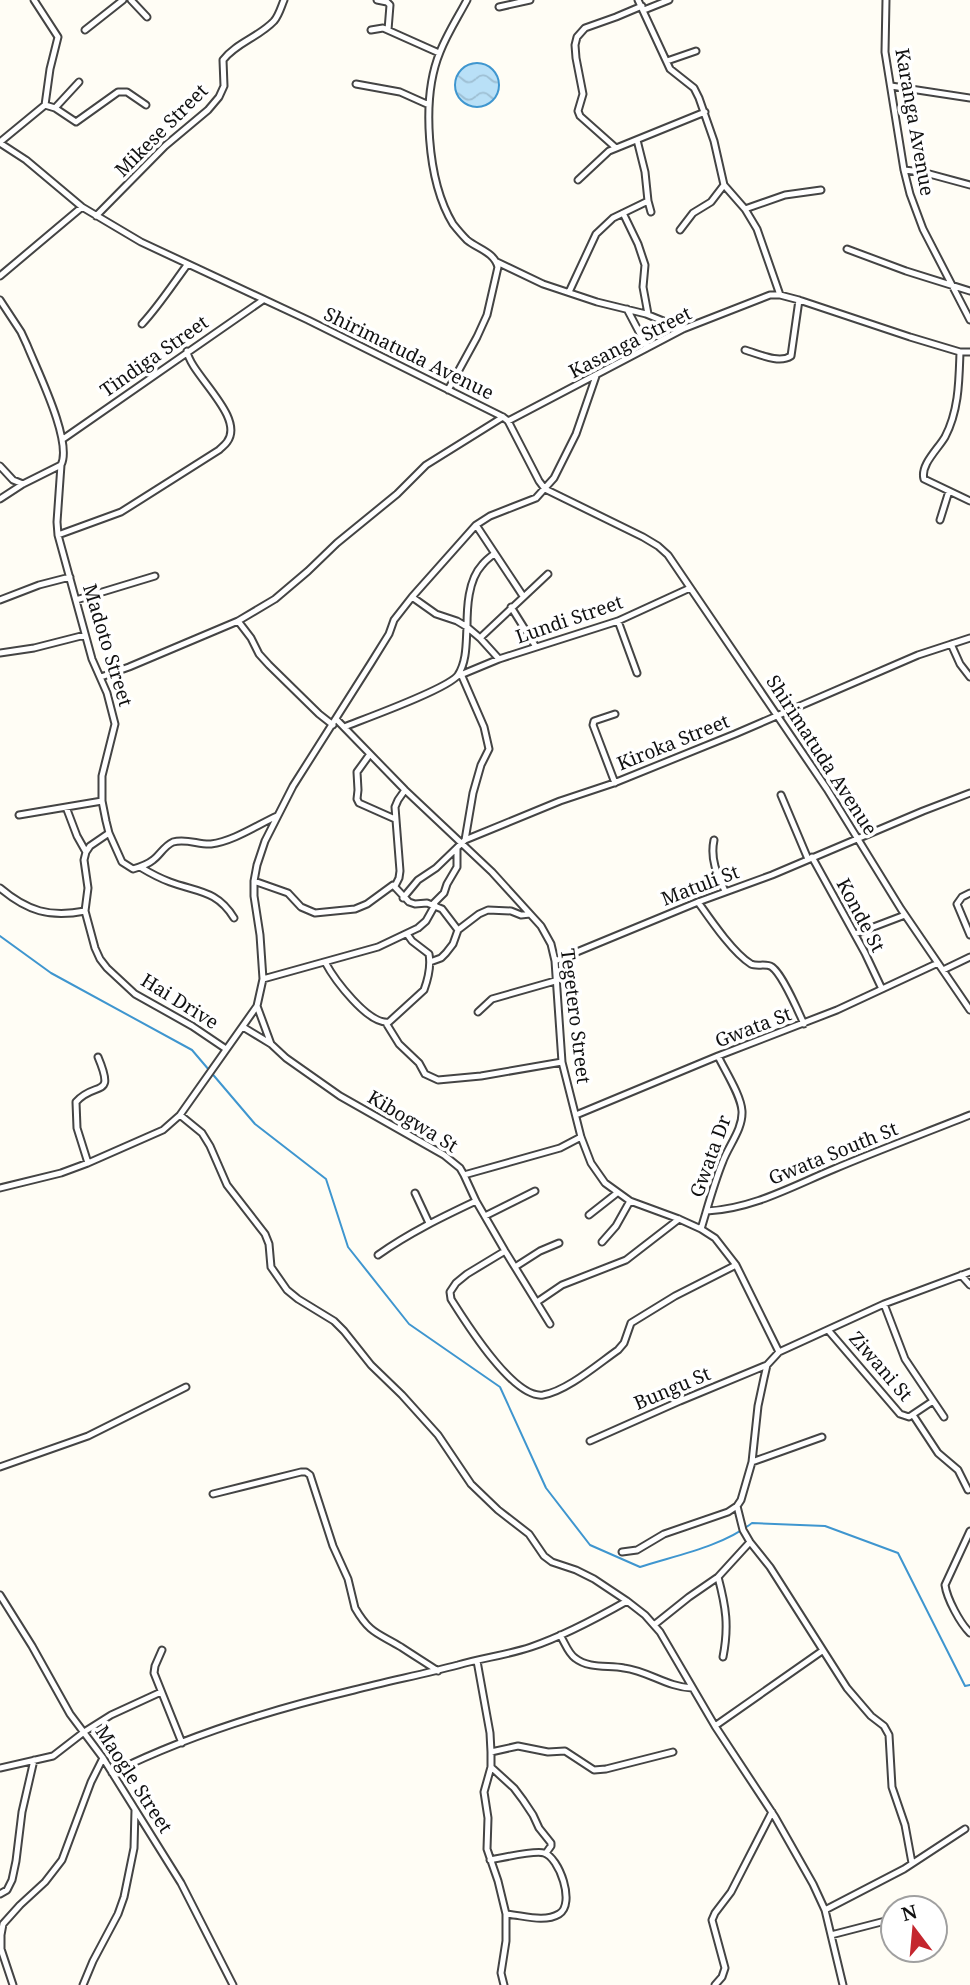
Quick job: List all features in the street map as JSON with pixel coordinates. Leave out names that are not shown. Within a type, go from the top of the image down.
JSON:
[{"type":"street","points":[[0,143],[45,105],[58,37],[34,0]]},
{"type":"street","points":[[85,30],[123,0]]},
{"type":"street","points":[[131,0],[147,17]]},
{"type":"street","name":"Mikese Street","points":[[96,216],[165,146],[208,110],[224,86],[223,60],[276,19],[284,0]]},
{"type":"street","points":[[377,0],[390,5],[388,30]]},
{"type":"street","points":[[467,0],[439,53],[432,78],[429,105],[432,163],[437,189],[455,227],[468,241],[497,262],[543,284],[597,302],[648,314],[683,329]]},
{"type":"street","points":[[499,7],[530,0]]},
{"type":"street","points":[[616,148],[580,116],[578,111],[583,94],[575,45],[577,37],[585,28],[616,18],[641,5],[669,0]]},
{"type":"street","name":"Karanga Avenue","points":[[886,0],[885,52],[909,194],[919,221],[970,320]]},
{"type":"street","points":[[641,5],[670,69],[694,88],[715,141],[724,185],[746,209],[757,229],[780,295],[960,352],[970,352]]},
{"type":"street","points":[[371,30],[388,30],[439,53]]},
{"type":"street","points":[[667,61],[696,51]]},
{"type":"street","points":[[55,107],[79,82]]},
{"type":"street","points":[[356,84],[400,92],[429,105]]},
{"type":"street","points":[[891,86],[970,99]]},
{"type":"street","points":[[45,105],[55,107],[76,122],[118,92],[127,92],[146,105]]},
{"type":"street","points":[[579,180],[609,151],[705,112]]},
{"type":"street","points":[[637,140],[651,212]]},
{"type":"street","name":"Shirimatuda Avenue","points":[[0,143],[26,160],[82,207],[141,242],[505,419],[545,489],[658,546],[668,555],[827,789],[905,915],[970,1010]]},
{"type":"street","points":[[904,170],[970,185]]},
{"type":"street","points":[[680,230],[693,213],[711,202],[724,185]]},
{"type":"street","points":[[746,209],[785,195],[821,190]]},
{"type":"street","points":[[569,292],[596,234],[605,224],[648,201]]},
{"type":"street","points":[[0,276],[82,207]]},
{"type":"street","points":[[623,213],[645,265],[643,287],[648,314]]},
{"type":"street","points":[[847,249],[970,291]]},
{"type":"street","points":[[448,390],[478,337],[487,315],[497,262]]},
{"type":"street","points":[[142,324],[187,265]]},
{"type":"street","name":"Kasanga Street","points":[[101,677],[238,621],[275,599],[397,494],[426,464],[505,419],[596,376],[683,329],[758,299],[780,295]]},
{"type":"street","points":[[0,300],[27,345],[63,439],[64,456],[61,465],[0,499]]},
{"type":"street","name":"Tindiga Street","points":[[63,439],[263,300]]},
{"type":"street","points":[[745,350],[784,360],[792,356],[799,300]]},
{"type":"street","points":[[627,309],[646,347]]},
{"type":"street","points":[[58,535],[121,512],[219,450],[228,441],[231,435],[229,420],[219,400],[190,362],[187,351]]},
{"type":"street","points":[[960,352],[956,411],[946,435],[922,475],[924,479],[970,501]]},
{"type":"street","points":[[0,1188],[88,1163],[163,1130],[180,1115],[257,1006],[262,979],[254,881],[265,841],[298,778],[377,654],[394,620],[412,597],[476,526],[490,516],[536,498],[554,478],[572,443],[596,376]]},
{"type":"street","name":"Madoto Street","points":[[61,465],[58,535],[92,659],[101,677],[115,724],[102,776],[102,801],[109,833],[122,862],[133,869],[140,867]]},
{"type":"street","points":[[0,466],[13,480],[23,484]]},
{"type":"street","points":[[940,520],[948,491]]},
{"type":"street","points":[[476,526],[523,596]]},
{"type":"street","points":[[262,979],[378,947],[407,934],[426,921],[444,893],[457,867],[473,793],[489,749],[480,715],[459,675],[466,653],[469,600],[473,581],[480,566],[494,554]]},
{"type":"street","points":[[480,638],[548,574]]},
{"type":"street","points":[[76,600],[155,576]]},
{"type":"street","points":[[0,600],[70,577]]},
{"type":"street","name":"Lundi Street","points":[[344,727],[437,689],[459,675],[499,659],[618,621],[690,588]]},
{"type":"street","points":[[412,597],[436,614],[467,627],[499,659]]},
{"type":"street","points":[[511,607],[536,647]]},
{"type":"street","name":"Tegetero Street","points":[[238,621],[268,665],[319,714],[344,727],[405,790],[492,872],[541,926],[551,944],[555,961],[562,1062],[581,1137],[591,1163],[605,1182],[630,1201],[679,1219],[715,1238],[736,1265],[779,1352]]},
{"type":"street","points":[[618,621],[637,673]]},
{"type":"street","points":[[0,653],[34,648],[85,635]]},
{"type":"street","name":"Kiroka Street","points":[[403,898],[418,880],[436,868],[461,844],[560,801],[615,783],[822,698],[894,664],[970,638]]},
{"type":"street","points":[[951,644],[960,664],[970,677]]},
{"type":"street","points":[[615,714],[594,721],[593,725],[615,783]]},
{"type":"street","points":[[370,754],[357,772],[357,799],[359,803],[395,819]]},
{"type":"street","points":[[395,886],[400,871],[395,819],[398,800],[405,790]]},
{"type":"street","name":"Matuli St","points":[[555,961],[970,793]]},
{"type":"street","name":"Konde St","points":[[781,795],[810,858],[855,934],[882,989]]},
{"type":"street","points":[[19,815],[102,801]]},
{"type":"street","points":[[66,807],[86,852],[109,833]]},
{"type":"street","points":[[140,867],[176,841],[210,844],[223,841],[277,816]]},
{"type":"street","points":[[714,840],[712,857],[725,891]]},
{"type":"street","name":"Hai Drive","points":[[86,852],[84,871],[88,888],[85,911],[95,948],[107,968],[135,994],[226,1049]]},
{"type":"street","points":[[140,867],[170,881],[211,894],[234,918]]},
{"type":"street","points":[[254,881],[288,893],[302,907],[315,913],[355,909],[395,886]]},
{"type":"street","points":[[395,886],[403,898],[415,904],[434,905],[442,909],[458,930]]},
{"type":"street","points":[[0,888],[30,908],[45,913],[71,914],[85,911]]},
{"type":"street","points":[[970,893],[962,897],[957,904],[970,933]]},
{"type":"street","points":[[698,902],[741,956],[752,964],[771,967],[779,975],[804,1024]]},
{"type":"street","points":[[430,962],[441,958],[453,944],[458,930],[479,914],[488,910],[530,914]]},
{"type":"street","points":[[855,934],[905,915]]},
{"type":"street","points":[[325,962],[333,978],[362,1008],[386,1023],[424,990],[429,954],[407,934]]},
{"type":"street","points":[[943,970],[970,957]]},
{"type":"street","name":"Gwata St","points":[[576,1115],[718,1056],[804,1024],[938,963]]},
{"type":"street","points":[[478,1012],[492,999],[555,981]]},
{"type":"street","points":[[257,1006],[271,1044]]},
{"type":"street","points":[[386,1023],[399,1044],[419,1063],[425,1074],[438,1080],[481,1076],[562,1062]]},
{"type":"street","name":"Kibogwa St","points":[[243,1027],[271,1044],[286,1058],[340,1096],[444,1155],[460,1168],[476,1201],[550,1324]]},
{"type":"street","name":"Gwata Dr","points":[[701,1229],[723,1161],[739,1130],[742,1114],[741,1104],[718,1056]]},
{"type":"street","points":[[88,1163],[77,1128],[76,1101],[106,1083],[98,1057]]},
{"type":"street","points":[[180,1115],[202,1133],[227,1185],[265,1234],[269,1244],[271,1267],[288,1290],[334,1321],[344,1331],[371,1365],[438,1435],[471,1484],[529,1534],[544,1556],[552,1562],[594,1579],[627,1601],[654,1625],[670,1646],[692,1688],[772,1812],[813,1884],[825,1910],[843,1985]]},
{"type":"street","name":"Gwata South St","points":[[707,1211],[725,1210],[760,1200],[970,1115]]},
{"type":"street","points":[[464,1175],[550,1151],[581,1137]]},
{"type":"street","points":[[485,1216],[535,1191]]},
{"type":"street","points":[[415,1193],[429,1223]]},
{"type":"street","points":[[589,1215],[617,1193]]},
{"type":"street","points":[[378,1255],[429,1223],[476,1201]]},
{"type":"street","points":[[602,1242],[630,1201]]},
{"type":"street","points":[[537,1302],[562,1285],[626,1260],[679,1219]]},
{"type":"street","points":[[515,1267],[559,1243]]},
{"type":"street","points":[[505,1251],[456,1283],[450,1292],[451,1299],[484,1350],[521,1386],[537,1395],[565,1386],[618,1350],[624,1343],[631,1324],[655,1307],[736,1265]]},
{"type":"street","points":[[622,1552],[637,1550],[664,1534],[728,1512],[737,1506],[752,1462],[758,1406],[767,1365],[779,1352],[884,1304],[970,1272]]},
{"type":"street","points":[[961,1275],[970,1285]]},
{"type":"street","points":[[884,1304],[905,1359],[944,1417]]},
{"type":"street","name":"Ziwani St","points":[[828,1330],[900,1414],[905,1417],[913,1415],[933,1401]]},
{"type":"street","name":"Bungu St","points":[[590,1441],[767,1365]]},
{"type":"street","points":[[0,1467],[88,1436],[186,1387]]},
{"type":"street","name":"Ziwani St","points":[[913,1415],[939,1453],[958,1470],[968,1490]]},
{"type":"street","points":[[752,1462],[822,1437]]},
{"type":"street","points":[[213,1494],[301,1472],[310,1475],[359,1615],[378,1636],[400,1646],[438,1671]]},
{"type":"street","points":[[737,1506],[750,1542],[770,1567],[822,1651],[858,1703],[879,1721],[890,1735],[892,1787],[905,1825],[912,1863]]},
{"type":"street","points":[[970,1531],[945,1585],[961,1624],[970,1633]]},
{"type":"street","points":[[654,1625],[718,1577],[750,1542]]},
{"type":"street","points":[[718,1577],[726,1609],[727,1637],[723,1657]]},
{"type":"street","name":"Maogle Street","points":[[0,1595],[70,1714],[103,1758],[181,1883],[233,1985]]},
{"type":"street","points":[[112,1773],[181,1743],[291,1707],[532,1647],[627,1601]]},
{"type":"street","points":[[560,1635],[568,1650],[586,1665],[643,1672],[671,1685],[692,1688]]},
{"type":"street","points":[[162,1650],[154,1672],[181,1743]]},
{"type":"street","points":[[716,1726],[822,1651]]},
{"type":"street","points":[[477,1661],[490,1733],[491,1767],[484,1792],[488,1818],[487,1849],[506,1914],[506,1941],[501,1973],[504,1985]]},
{"type":"street","points":[[0,1768],[59,1752],[111,1716],[161,1692]]},
{"type":"street","points":[[491,1752],[519,1746],[548,1752],[565,1752],[594,1770],[673,1752]]},
{"type":"street","points":[[12,1985],[1,1949],[3,1924],[45,1882],[62,1860],[103,1758]]},
{"type":"street","points":[[0,1894],[7,1890],[12,1880],[22,1812],[34,1760]]},
{"type":"street","points":[[491,1767],[514,1788],[529,1808],[539,1828],[551,1843],[546,1853]]},
{"type":"street","points":[[83,1985],[124,1897],[134,1848],[135,1810]]},
{"type":"street","points":[[715,1985],[722,1977],[724,1968],[712,1920],[731,1892],[772,1812]]},
{"type":"street","points":[[825,1910],[882,1881],[965,1829]]},
{"type":"street","points":[[490,1860],[546,1853],[561,1874],[568,1902],[564,1910],[556,1916],[545,1918],[506,1914]]},
{"type":"street","points":[[831,1935],[879,1923]]},
{"type":"water","points":[[477,63],[492,70],[499,85],[492,100],[477,107],[462,100],[455,85],[462,70]]},
{"type":"waterway","points":[[0,936],[51,973],[192,1050],[255,1124],[326,1179],[348,1247],[409,1324],[500,1387],[546,1488],[590,1545],[640,1567],[713,1544],[752,1523],[825,1526],[898,1553],[965,1686],[970,1685]]}]
